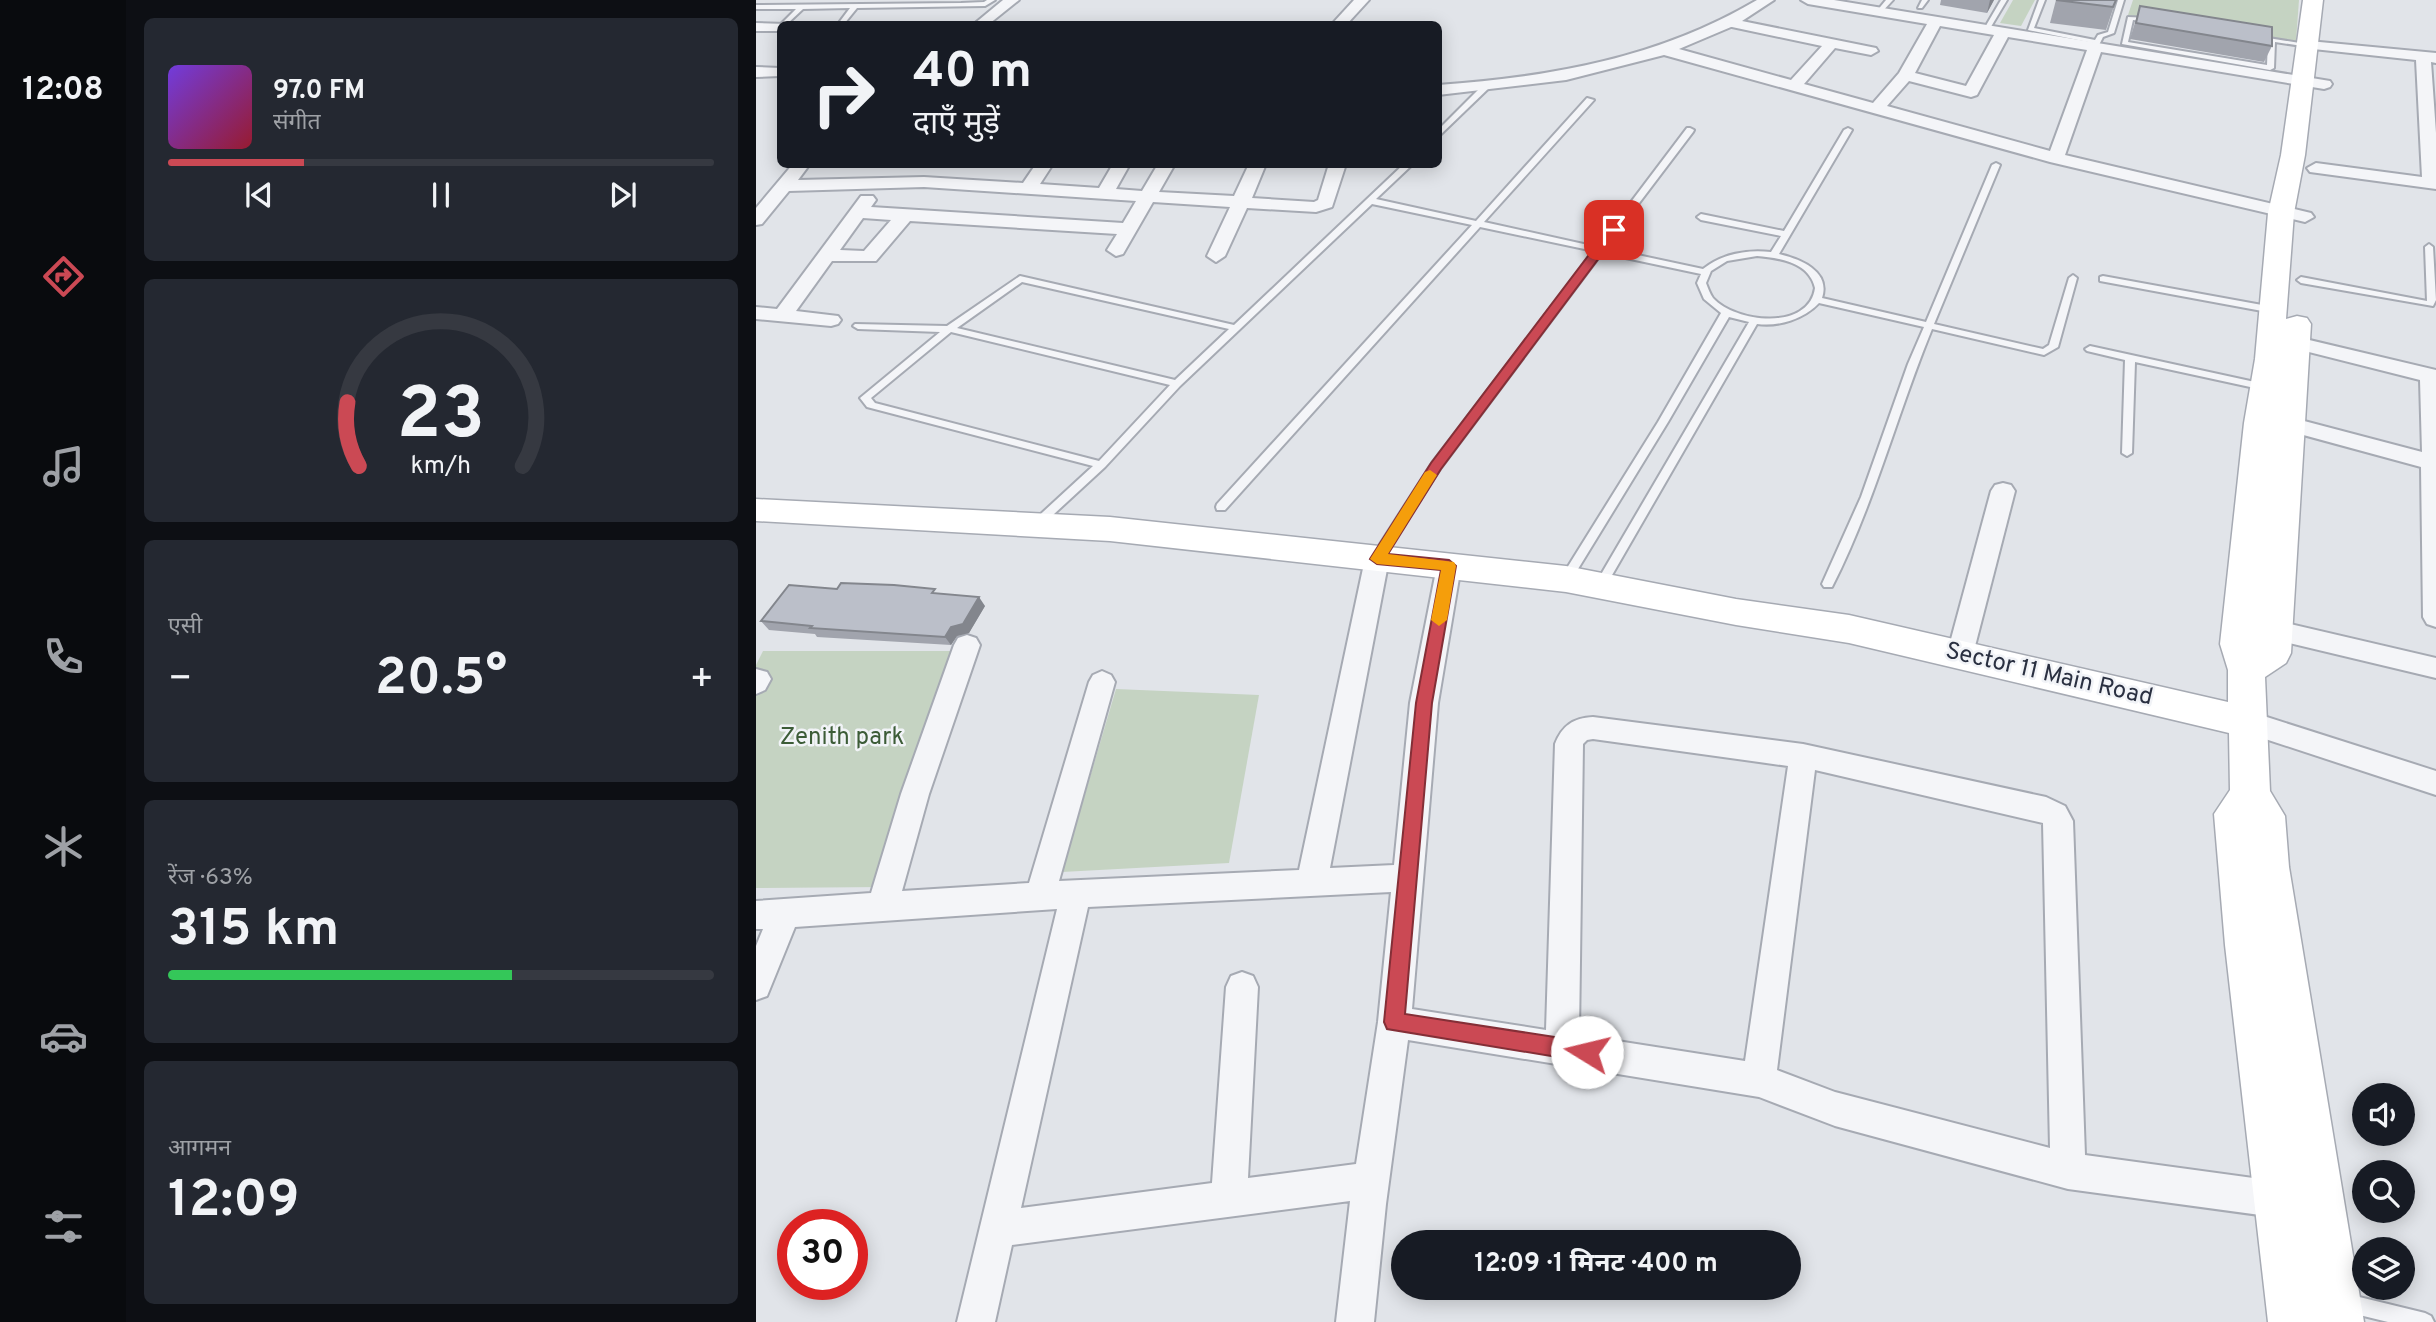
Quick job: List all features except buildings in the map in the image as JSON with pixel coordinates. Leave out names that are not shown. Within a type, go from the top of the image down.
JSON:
[{"type":"street","points":[[985,21],[1012,0]]},
{"type":"street","points":[[1342,21],[1362,0]]},
{"type":"street","points":[[1442,90],[1551,78],[1664,50],[1732,23],[1767,0]]},
{"type":"street","points":[[1808,0],[1882,4],[1936,22],[2096,44],[2313,82]]},
{"type":"street","points":[[2313,0],[2319,47]]},
{"type":"street","points":[[2246,670],[2273,653],[2289,424],[2280,329],[2293,215],[2293,155],[2331,0]]},
{"type":"street","points":[[1877,108],[1906,75],[1936,22]]},
{"type":"street","points":[[1732,23],[1871,51]]},
{"type":"street","points":[[756,27],[777,26]]},
{"type":"street","points":[[1906,75],[1971,92],[1995,31]]},
{"type":"street","points":[[1794,86],[1832,43]]},
{"type":"street","points":[[2056,158],[2096,44]]},
{"type":"street","points":[[2316,168],[2434,184],[2429,58],[2319,47]]},
{"type":"street","points":[[1664,50],[2056,158],[2293,215]]},
{"type":"street","points":[[756,72],[777,72]]},
{"type":"street","points":[[2313,82],[2316,168],[2293,215],[2301,281],[2280,329],[2264,387],[2238,644],[2246,670],[2250,795],[2264,816],[2299,1203],[2322,1315]]},
{"type":"street","points":[[756,220],[799,168]]},
{"type":"street","points":[[782,316],[888,168]]},
{"type":"street","points":[[924,182],[934,168]]},
{"type":"street","points":[[1028,188],[1042,168]]},
{"type":"street","points":[[1104,194],[1120,168]]},
{"type":"street","points":[[1116,250],[1165,168]]},
{"type":"street","points":[[1216,256],[1256,168]]},
{"type":"street","points":[[784,186],[924,182],[1322,206],[1326,203],[1337,168]]},
{"type":"street","points":[[980,186],[992,172]]},
{"type":"street","points":[[857,212],[1130,229]]},
{"type":"street","points":[[825,255],[869,257],[905,215]]},
{"type":"street","points":[[756,313],[831,320]]},
{"type":"street","points":[[2280,329],[2434,376],[2430,411],[2434,456],[2436,617]]},
{"type":"street","points":[[2289,424],[2423,460],[2432,460]]},
{"type":"street","points":[[1959,654],[2003,491]]},
{"type":"street","name":"Sector 11 Main Road","points":[[756,510],[1037,523],[1566,579],[1736,612],[1849,629],[2248,722]]},
{"type":"street","points":[[1312,882],[1377,559]]},
{"type":"street","points":[[1355,1322],[1394,1022],[1424,703],[1449,566]]},
{"type":"street","points":[[2273,629],[2436,668]]},
{"type":"street","points":[[883,907],[915,794],[967,645]]},
{"type":"street","points":[[1040,896],[1102,682]]},
{"type":"street","points":[[2248,722],[2436,783]]},
{"type":"street","points":[[1562,1048],[1569,744],[1573,734],[1593,728],[1803,756],[2046,809],[2055,815],[2058,821],[2068,1171]]},
{"type":"street","points":[[1759,1080],[1803,756]]},
{"type":"street","points":[[756,985],[770,914],[1040,896],[1407,878]]},
{"type":"street","points":[[976,1322],[1076,894]]},
{"type":"street","points":[[1229,1198],[1242,987]]},
{"type":"street","points":[[1394,1022],[1759,1080],[1835,1110],[2068,1171],[2299,1203]]},
{"type":"street","points":[[998,1229],[1372,1180]]},
{"type":"lane","points":[[756,7],[969,5],[992,0]]},
{"type":"lane","points":[[1995,31],[2004,0]]},
{"type":"lane","points":[[2042,0],[2030,29],[2096,44],[2100,36],[2111,33],[2122,0]]},
{"type":"lane","points":[[843,21],[856,5]]},
{"type":"lane","points":[[787,21],[802,6]]},
{"type":"lane","points":[[2162,22],[2130,18],[2123,42],[2270,68],[2272,39]]},
{"type":"lane","points":[[2244,35],[2319,47]]},
{"type":"lane","points":[[1442,131],[1487,86]]},
{"type":"lane","points":[[1221,507],[1590,100]]},
{"type":"lane","points":[[1377,559],[1436,466],[1690,130]]},
{"type":"lane","points":[[1774,255],[1848,130]]},
{"type":"lane","points":[[1828,584],[1866,497],[1930,326],[1996,165]]},
{"type":"lane","points":[[1037,523],[1101,465],[1177,384],[1405,168]]},
{"type":"lane","points":[[1372,201],[1704,272]]},
{"type":"lane","points":[[1701,216],[1786,234]]},
{"type":"lane","points":[[2301,281],[2430,304],[2429,247]]},
{"type":"lane","points":[[1748,254],[1774,255],[1802,265],[1812,272],[1820,290],[1818,300],[1800,314],[1786,319],[1754,321],[1726,313],[1712,305],[1703,294],[1700,283],[1704,272],[1725,258],[1748,254]]},
{"type":"lane","points":[[1818,300],[2029,349],[2050,350],[2073,278]]},
{"type":"lane","points":[[1101,465],[866,403],[867,394],[1020,279],[1237,328]]},
{"type":"lane","points":[[2103,279],[2280,329]]},
{"type":"lane","points":[[1566,579],[1726,313]]},
{"type":"lane","points":[[1600,586],[1754,321]]},
{"type":"lane","points":[[858,326],[949,330],[1177,384]]},
{"type":"lane","points":[[2090,349],[2264,387]]},
{"type":"lane","points":[[2127,453],[2130,359]]},
{"type":"lane","points":[[2322,1315],[2426,1322]]},
{"type":"green space","points":[[2013,0],[2035,0],[2021,26],[2000,23]]},
{"type":"green space","points":[[2133,0],[2299,0],[2296,41],[2128,15]]},
{"type":"green space","name":"Zenith park","points":[[763,651],[962,651],[884,887],[756,888],[756,665]]},
{"type":"green space","points":[[1116,689],[1259,695],[1229,863],[1062,872]]},
{"type":"slow traffic","points":[[1430,475],[1377,559],[1449,566],[1439,620]]},
{"type":"route","points":[[1587,1052],[1394,1022],[1424,703],[1449,566],[1377,559],[1436,466],[1614,230]]}]
